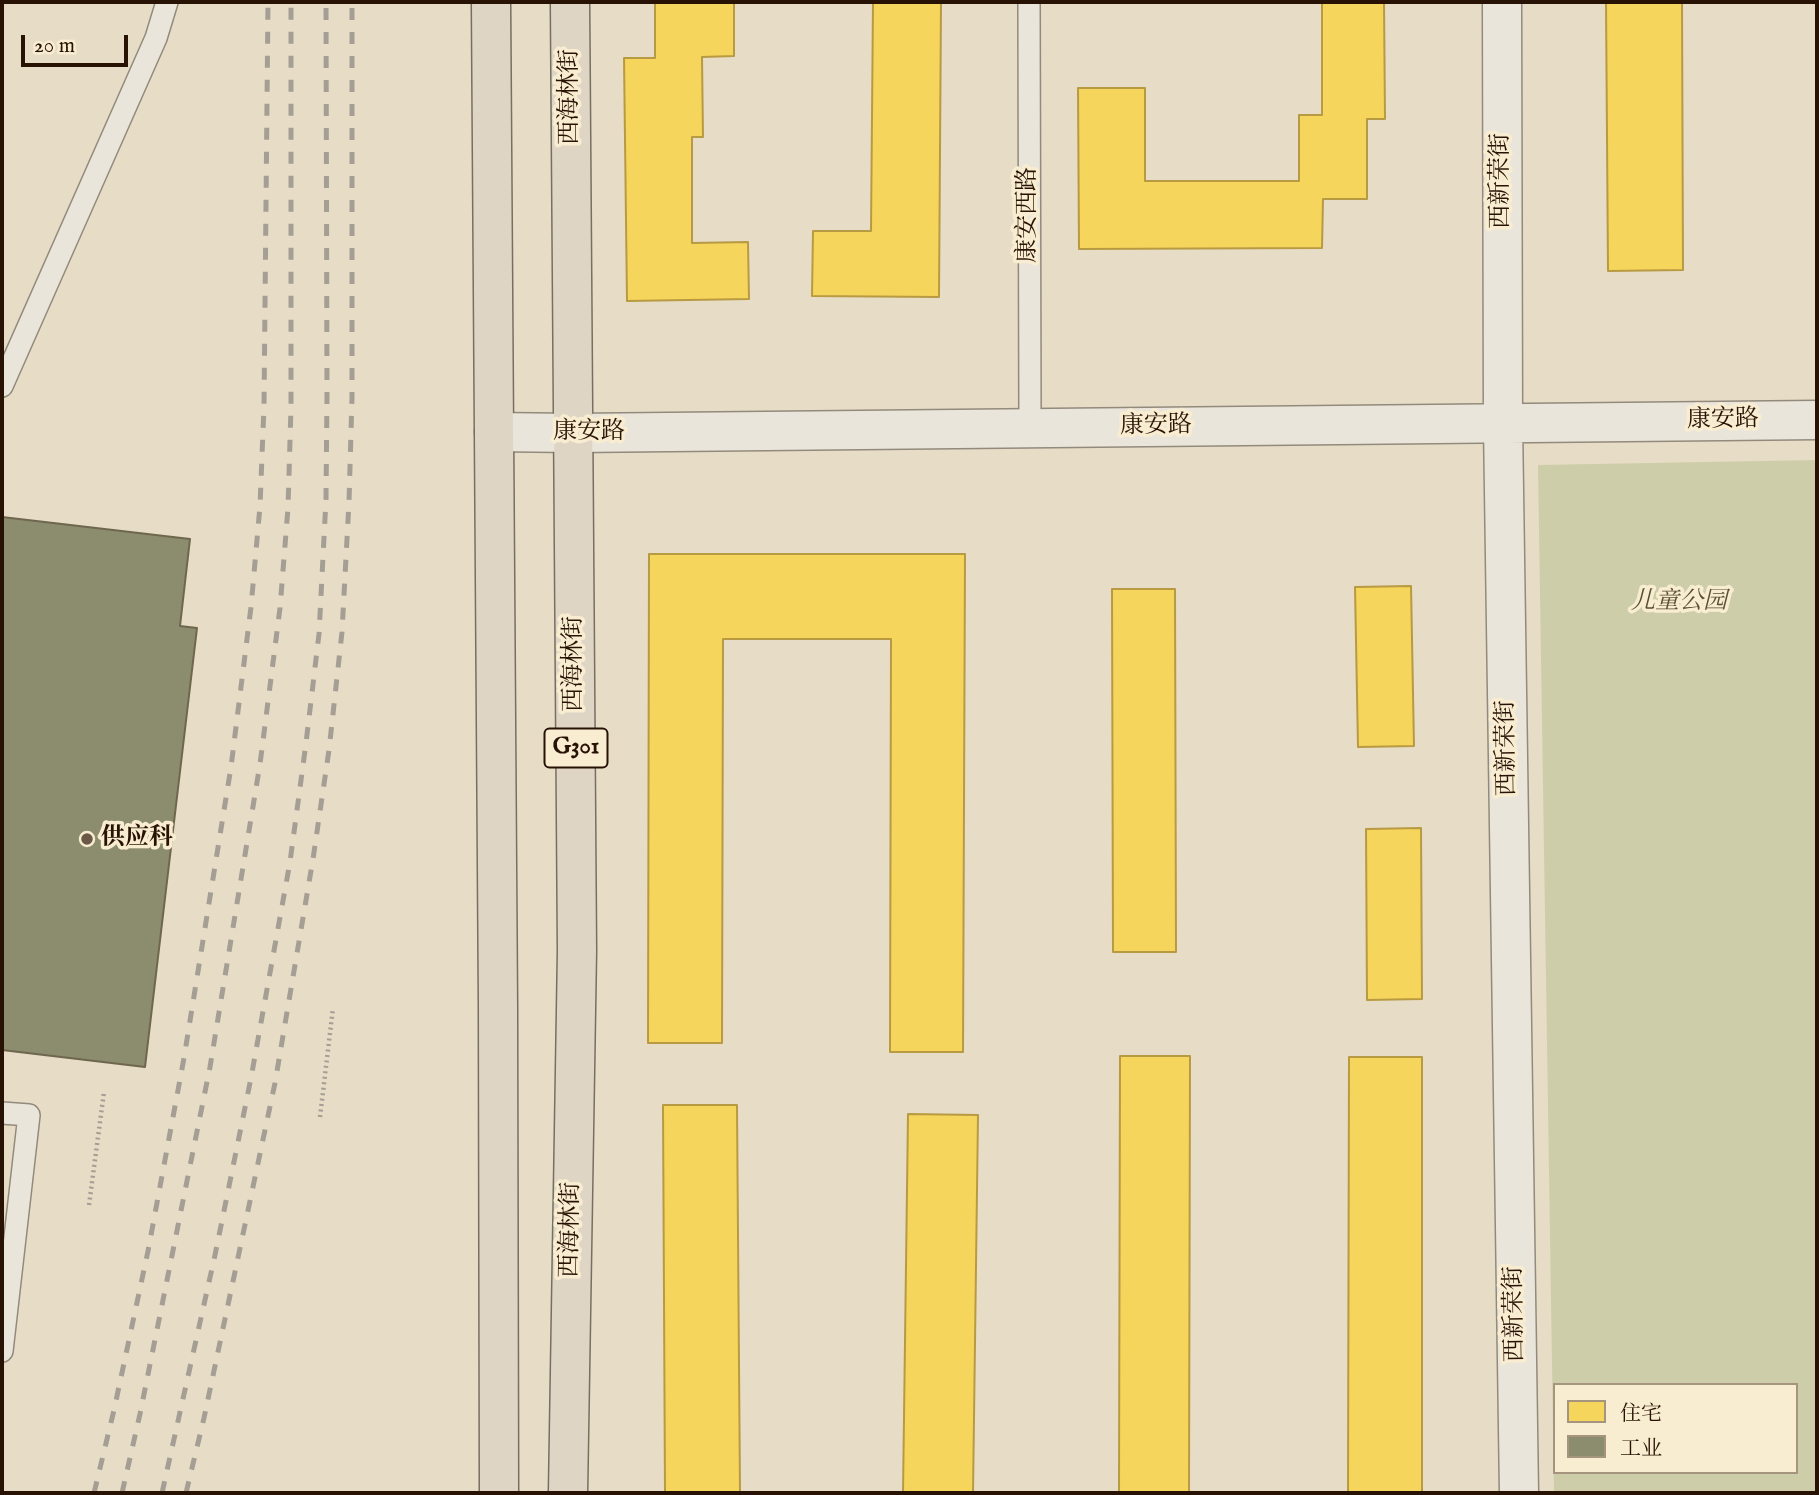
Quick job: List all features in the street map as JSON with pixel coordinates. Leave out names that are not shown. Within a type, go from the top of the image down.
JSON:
[{"type":"highway","points":[[491,2],[499,1493]]},
{"type":"highway","name":"西海林街","points":[[568,1493],[577,950],[570,2]]},
{"type":"street","name":"西新荣街","points":[[1502,2],[1503,424],[1519,1493]]},
{"type":"street","name":"康安路","points":[[494,432],[1817,420]]},
{"type":"lane","points":[[2,386],[156,38],[167,2]]},
{"type":"lane","name":"康安西路","points":[[1029,2],[1030,428]]},
{"type":"lane","points":[[2,1113],[29,1115],[2,1351]]},
{"type":"path","points":[[320,1117],[332,1008]]},
{"type":"path","points":[[89,1205],[104,1092]]},
{"type":"green space","name":"儿童公园","points":[[1817,460],[1817,1493],[1554,1493],[1554,1474],[1798,1474],[1798,1383],[1553,1383],[1553,1429],[1538,465]]},
{"type":"building: 住宅","points":[[655,2],[734,2],[734,56],[702,57],[703,137],[692,137],[692,243],[748,242],[749,299],[627,301],[624,58],[655,58]]},
{"type":"building: 住宅","points":[[873,2],[941,2],[939,297],[812,296],[813,231],[871,231]]},
{"type":"building: 住宅","points":[[1322,2],[1384,2],[1385,119],[1367,119],[1367,199],[1323,199],[1322,248],[1079,249],[1078,88],[1145,88],[1145,181],[1299,181],[1299,115],[1322,115]]},
{"type":"building: 住宅","points":[[1606,2],[1682,2],[1683,270],[1608,271]]},
{"type":"building: 住宅","points":[[649,554],[965,554],[963,1052],[890,1052],[891,639],[723,639],[722,1043],[648,1043]]},
{"type":"building: 住宅","points":[[1411,586],[1414,746],[1358,747],[1355,587]]},
{"type":"building: 住宅","points":[[1112,589],[1175,589],[1176,952],[1113,952]]},
{"type":"building: 住宅","points":[[1421,828],[1422,999],[1367,1000],[1366,829]]},
{"type":"building: 住宅","points":[[1120,1056],[1190,1056],[1189,1493],[1119,1493]]},
{"type":"building: 住宅","points":[[1349,1057],[1422,1057],[1422,1493],[1348,1493]]},
{"type":"building: 住宅","points":[[663,1105],[737,1105],[740,1493],[665,1493]]},
{"type":"building: 住宅","points":[[908,1114],[978,1115],[973,1493],[903,1493]]},
{"type":"building: 工业","name":"供应科","points":[[2,517],[190,539],[180,626],[197,628],[145,1067],[2,1050]]},
{"type":"railway","points":[[94,1493],[148,1251],[184,1058],[231,767],[251,607],[260,506],[264,406],[268,2]]},
{"type":"railway","points":[[122,1493],[210,1067],[260,764],[280,608],[288,508],[291,407],[291,2]]},
{"type":"railway","points":[[162,1493],[251,1078],[290,862],[319,634],[326,499],[326,2]]},
{"type":"railway","points":[[186,1493],[275,1083],[329,750],[342,632],[349,502],[352,397],[352,2]]},
{"type":"place","name":"供应科","points":[[87,839]]}]
